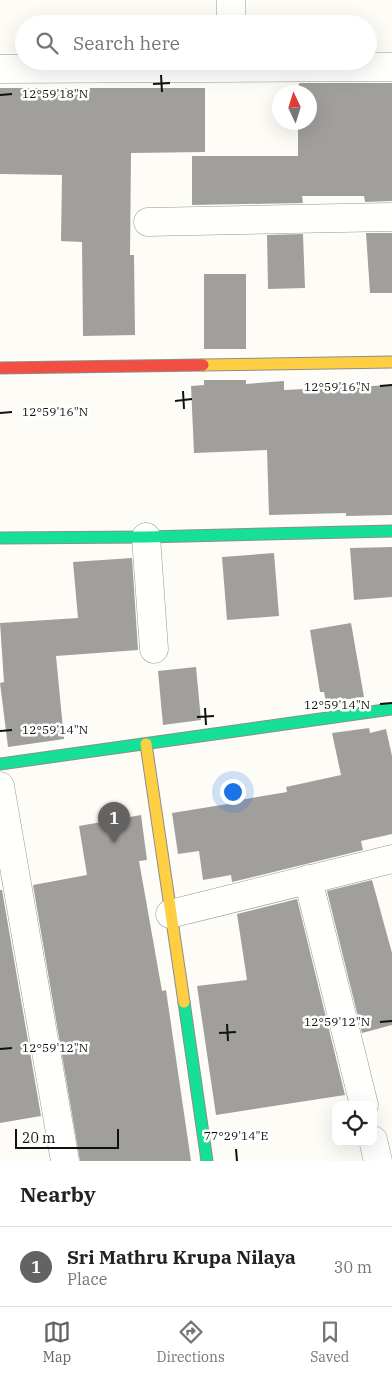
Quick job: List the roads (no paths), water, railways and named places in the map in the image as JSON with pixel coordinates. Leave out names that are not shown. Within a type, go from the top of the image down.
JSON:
[{"type":"street","points":[[231,15],[232,0]]},
{"type":"street","points":[[377,67],[392,67]]},
{"type":"street","points":[[0,69],[15,69]]},
{"type":"street","points":[[148,222],[392,217]]},
{"type":"street","points":[[0,368],[392,362]]},
{"type":"street","points":[[0,538],[146,537],[392,531]]},
{"type":"street","points":[[146,537],[154,649]]},
{"type":"street","points":[[0,764],[392,709]]},
{"type":"street","points":[[146,744],[206,1161]]},
{"type":"street","points":[[0,786],[64,1161]]},
{"type":"street","points":[[170,914],[392,859]]},
{"type":"street","points":[[308,879],[363,1101]]},
{"type":"street","points":[[374,1146],[378,1161]]},
{"type":"place","name":"Sri Mathru Krupa Nilaya","points":[[114,843]]}]
